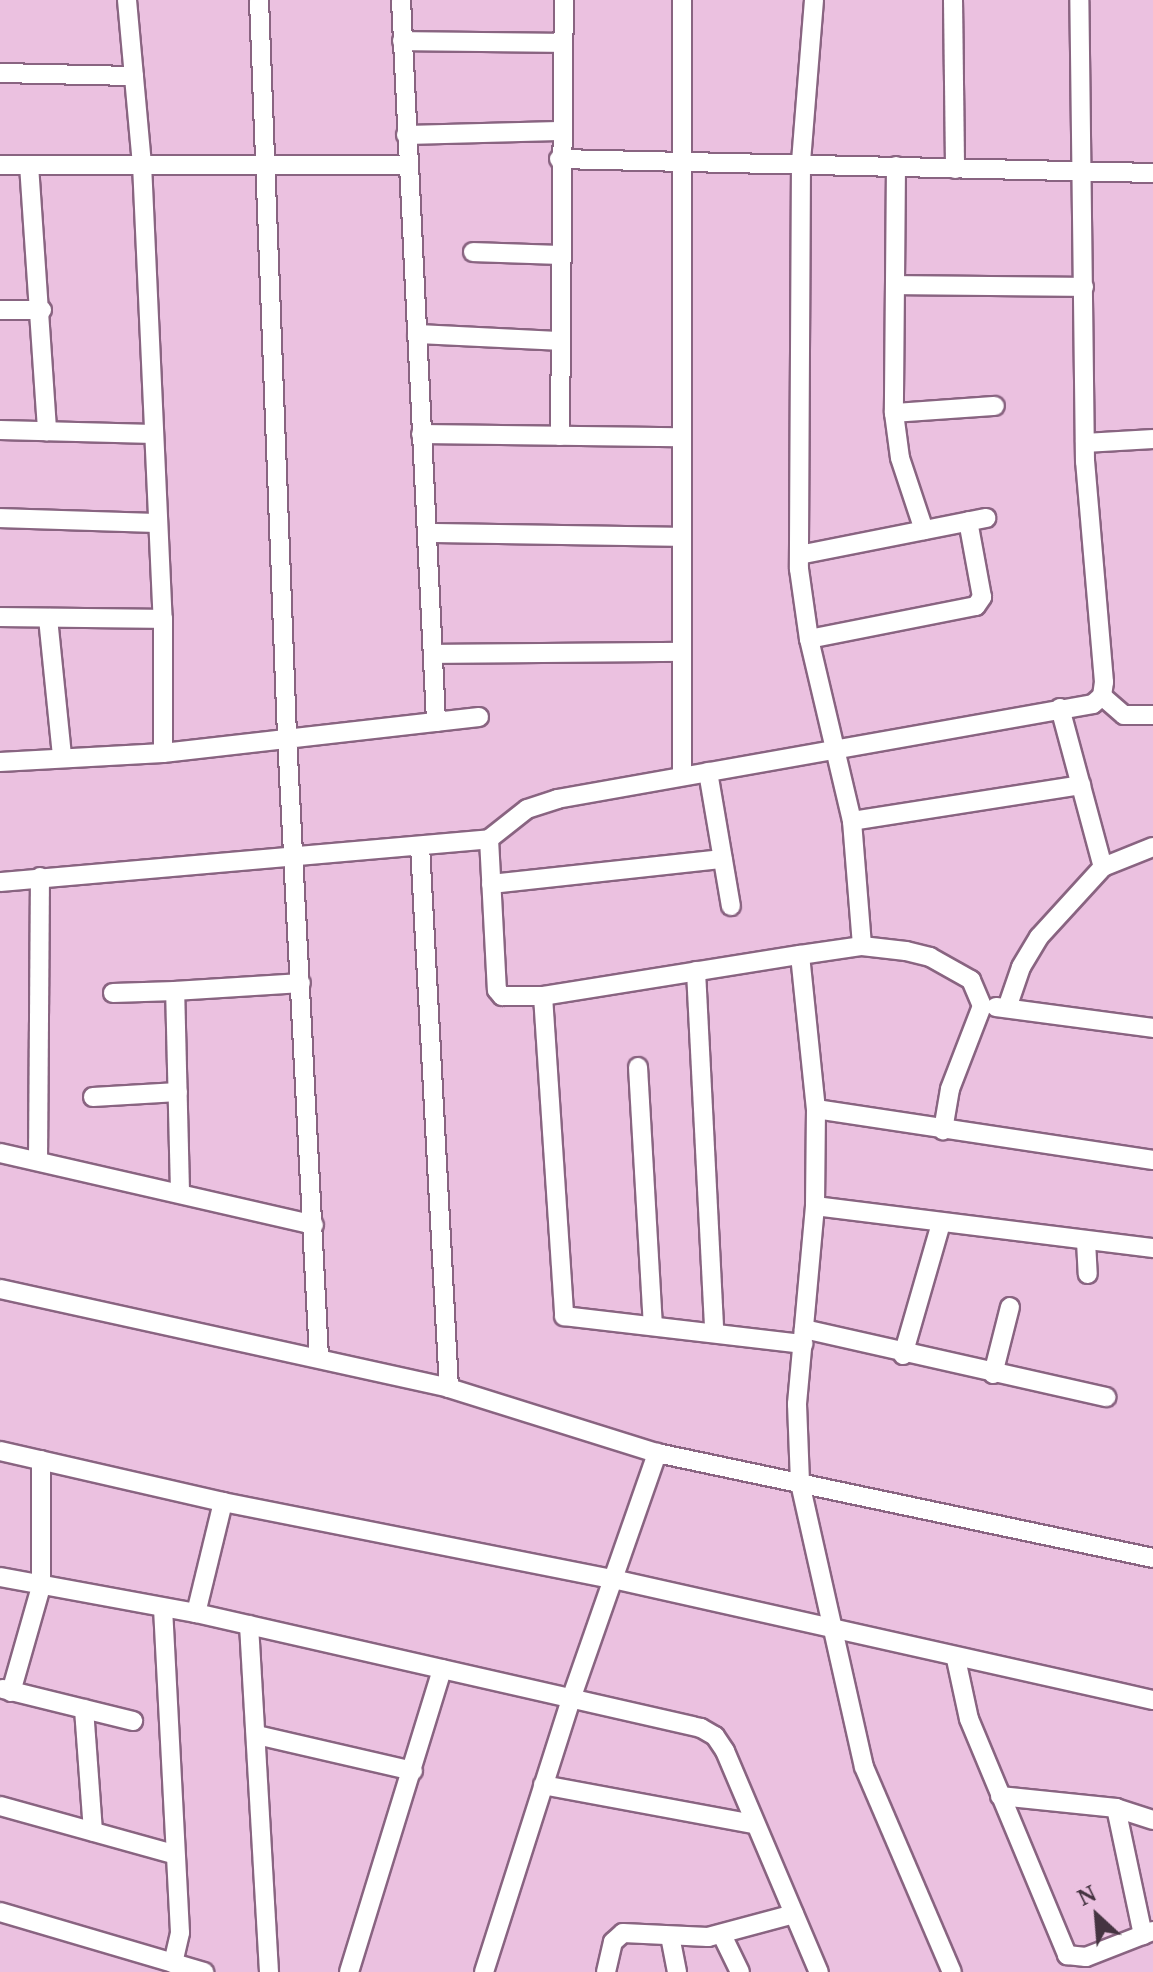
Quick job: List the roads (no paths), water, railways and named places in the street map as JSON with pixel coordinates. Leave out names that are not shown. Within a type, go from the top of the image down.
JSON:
[{"type":"street","points":[[127,0],[142,164],[155,523],[163,619],[163,753]]},
{"type":"street","points":[[259,0],[262,163],[287,737],[319,1357]]},
{"type":"street","points":[[401,0],[436,722]]},
{"type":"street","points":[[560,436],[559,131],[564,0]]},
{"type":"street","points":[[682,0],[679,437],[682,775]]},
{"type":"street","points":[[814,0],[801,161],[799,555],[809,639],[852,821],[862,946]]},
{"type":"street","points":[[953,0],[955,169]]},
{"type":"street","points":[[1079,0],[1085,443],[1102,696],[1124,715],[1153,715]]},
{"type":"street","points":[[402,41],[561,43]]},
{"type":"street","points":[[0,73],[134,76]]},
{"type":"street","points":[[406,135],[559,131]]},
{"type":"street","points":[[559,159],[801,161],[1082,175],[1153,173]]},
{"type":"street","points":[[0,165],[407,165]]},
{"type":"street","points":[[29,165],[42,310],[47,431]]},
{"type":"street","points":[[896,166],[894,413],[900,458],[924,530]]},
{"type":"street","points":[[473,252],[559,255]]},
{"type":"street","points":[[896,285],[1084,287]]},
{"type":"street","points":[[0,310],[42,310]]},
{"type":"street","points":[[417,334],[559,341]]},
{"type":"street","points":[[894,413],[995,406]]},
{"type":"street","points":[[0,430],[154,434]]},
{"type":"street","points":[[421,434],[679,437]]},
{"type":"street","points":[[1085,443],[1153,439]]},
{"type":"street","points":[[0,518],[155,523]]},
{"type":"street","points":[[799,555],[977,520],[982,597],[976,606],[809,639]]},
{"type":"street","points":[[428,533],[680,537]]},
{"type":"street","points":[[0,617],[163,619]]},
{"type":"street","points":[[48,618],[62,757]]},
{"type":"street","points":[[433,654],[681,652]]},
{"type":"street","points":[[0,882],[489,839],[540,803],[835,746],[1093,704],[1102,696]]},
{"type":"street","points":[[1060,708],[1103,867]]},
{"type":"street","points":[[0,762],[163,753],[479,717]]},
{"type":"street","points":[[708,772],[731,906]]},
{"type":"street","points":[[852,821],[1081,785]]},
{"type":"street","points":[[489,839],[497,990],[510,999],[862,946],[906,951],[945,964],[971,980],[982,1006],[950,1089],[943,1130]]},
{"type":"street","points":[[420,846],[449,1388]]},
{"type":"street","points":[[1007,1008],[1029,950],[1103,867],[1153,847]]},
{"type":"street","points":[[491,884],[723,859]]},
{"type":"street","points":[[38,1161],[40,877]]},
{"type":"street","points":[[800,955],[816,1109],[815,1206],[797,1404],[800,1483],[864,1767],[952,1972]]},
{"type":"street","points":[[696,971],[714,1332]]},
{"type":"street","points":[[113,993],[301,983]]},
{"type":"street","points":[[175,991],[180,1191]]},
{"type":"street","points":[[543,996],[559,1307],[573,1320],[804,1336],[1106,1397]]},
{"type":"street","points":[[982,1006],[1153,1028]]},
{"type":"street","points":[[638,1067],[653,1325]]},
{"type":"street","points":[[93,1097],[178,1092]]},
{"type":"street","points":[[816,1109],[1153,1160]]},
{"type":"street","points":[[0,1153],[180,1191],[314,1225]]},
{"type":"street","points":[[815,1206],[1153,1248]]},
{"type":"street","points":[[903,1355],[941,1223]]},
{"type":"street","points":[[1086,1241],[1088,1274]]},
{"type":"street","points":[[0,1289],[449,1388],[657,1453],[1153,1558]]},
{"type":"street","points":[[993,1374],[1010,1307]]},
{"type":"street","points":[[0,1451],[223,1502],[613,1579],[956,1659],[1153,1700]]},
{"type":"street","points":[[484,1972],[571,1699],[657,1453]]},
{"type":"street","points":[[41,1460],[41,1587],[6,1690],[133,1721]]},
{"type":"street","points":[[196,1613],[223,1502]]},
{"type":"street","points":[[0,1577],[41,1587],[196,1613],[571,1699],[715,1736],[819,1972]]},
{"type":"street","points":[[163,1608],[173,1854],[180,1933],[173,1963]]},
{"type":"street","points":[[249,1625],[269,1972]]},
{"type":"street","points":[[956,1659],[969,1719],[1060,1943],[1077,1965],[1148,1933],[1116,1808]]},
{"type":"street","points":[[349,1972],[442,1669]]},
{"type":"street","points":[[84,1709],[93,1832]]},
{"type":"street","points":[[257,1735],[413,1771]]},
{"type":"street","points":[[543,1785],[754,1824]]},
{"type":"street","points":[[1000,1796],[1116,1808],[1153,1820]]},
{"type":"street","points":[[0,1806],[173,1854]]},
{"type":"street","points":[[0,1912],[204,1972]]},
{"type":"street","points":[[606,1972],[613,1942],[623,1933],[722,1935],[794,1914]]},
{"type":"street","points":[[722,1935],[740,1972]]},
{"type":"street","points":[[670,1936],[677,1972]]}]
